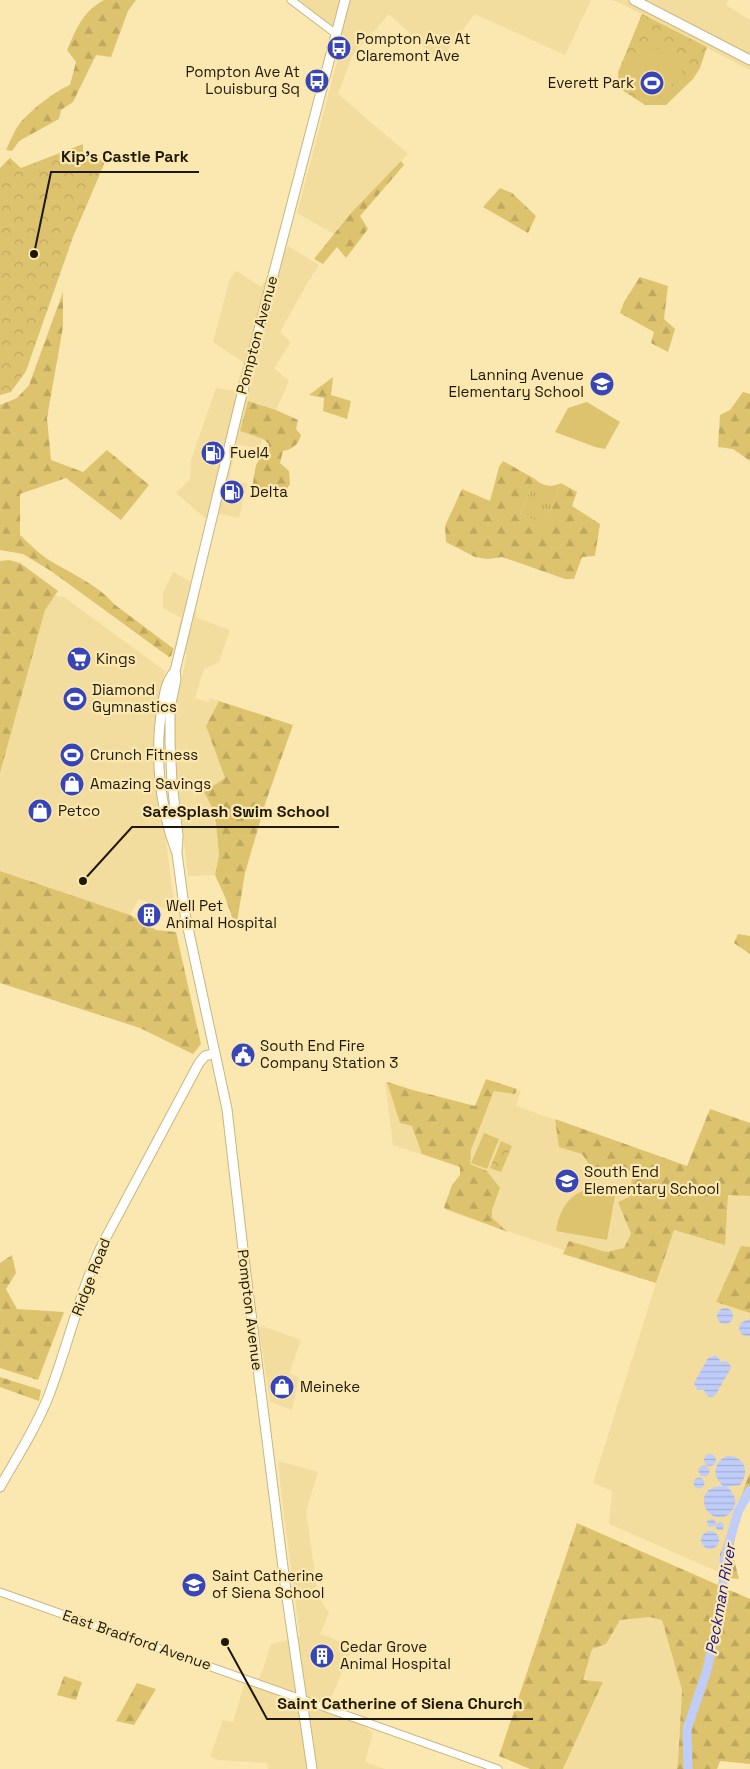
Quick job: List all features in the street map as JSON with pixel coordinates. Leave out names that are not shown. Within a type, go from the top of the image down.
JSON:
[{"type":"main road","name":"Pompton Avenue","points":[[312,1769],[286,1591],[228,1121],[187,927],[177,853],[178,836],[169,724],[176,679],[175,671],[240,402],[345,0]]},
{"type":"main road","points":[[634,0],[750,60]]},
{"type":"main road","name":"Ridge Road","points":[[0,1487],[26,1444],[44,1406],[91,1270],[103,1243],[199,1063],[205,1056],[215,1053]]},
{"type":"street","points":[[291,0],[336,34]]},
{"type":"street","name":"East Bradford Avenue","points":[[0,1592],[498,1769]]},
{"type":"shaded area","points":[[299,0],[591,0],[565,55],[475,14],[439,61],[389,14],[352,56],[338,94],[408,154],[351,213],[334,234],[297,213],[344,35]]},
{"type":"shaded area","points":[[612,0],[728,0],[726,5],[750,20],[750,70],[622,4]]},
{"type":"shaded area","points":[[288,246],[319,265],[280,332],[291,342],[274,368],[289,381],[276,410],[248,401],[240,431],[263,439],[259,448],[236,445],[229,479],[247,484],[239,518],[220,514],[205,518],[176,493],[190,479],[191,460],[216,388],[235,391],[244,363],[213,342],[230,278],[237,271],[261,287]]},
{"type":"shaded area","points":[[173,572],[190,581],[197,618],[230,630],[219,662],[204,669],[195,698],[208,702],[210,698],[219,701],[206,726],[225,778],[204,792],[215,813],[219,855],[215,875],[188,876],[178,795],[174,735],[175,708],[187,654],[174,649],[181,618],[163,608],[163,592]]},
{"type":"shaded area","points":[[55,596],[64,597],[165,671],[157,710],[155,768],[177,913],[139,899],[130,915],[0,871],[0,773],[45,610],[48,603]]},
{"type":"shaded area","name":"South End Elementary School","points":[[385,1081],[456,1107],[486,1111],[497,1084],[521,1091],[516,1106],[684,1165],[647,1277],[445,1210],[444,1205],[452,1185],[460,1175],[460,1167],[393,1145]]},
{"type":"shaded area","points":[[728,1195],[750,1196],[750,1247],[741,1246],[716,1302],[750,1313],[750,1472],[720,1554],[721,1573],[609,1524],[612,1491],[593,1483],[674,1226]]},
{"type":"shaded area","points":[[262,1326],[301,1340],[289,1374],[299,1377],[292,1410],[270,1402],[259,1328]]},
{"type":"shaded area","points":[[278,1461],[318,1472],[306,1511],[318,1596],[329,1613],[320,1634],[353,1646],[330,1701],[373,1733],[365,1762],[385,1769],[268,1769],[267,1763],[218,1760],[210,1756],[223,1720],[233,1722],[244,1685],[260,1677],[271,1644],[300,1637]]},
{"type":"shaded area","points":[[650,1617],[662,1619],[682,1690],[677,1769],[563,1769],[603,1683],[583,1680],[592,1649],[606,1643],[620,1620]]},
{"type":"green space","points":[[104,0],[136,0],[128,11],[111,57],[96,55],[73,102],[61,110],[59,119],[19,141],[12,151],[6,150],[20,123],[50,96],[70,85],[76,62],[67,50],[85,15]]},
{"type":"green space","points":[[642,14],[707,47],[700,68],[693,79],[666,105],[645,105],[619,88],[618,72]]},
{"type":"green space","name":"Everett Park","points":[[651,48],[661,49],[687,65],[664,94],[651,103],[622,73],[638,55]]},
{"type":"green space","points":[[83,144],[83,153],[105,162],[73,237],[26,371],[11,392],[0,395],[0,168],[10,158],[21,168]]},
{"type":"green space","points":[[401,161],[404,165],[360,216],[368,229],[346,258],[337,247],[323,264],[314,259],[351,213]]},
{"type":"green space","points":[[500,188],[512,193],[536,216],[528,233],[483,207]]},
{"type":"green space","points":[[640,277],[668,286],[664,319],[675,329],[668,352],[651,343],[654,332],[620,313],[624,302]]},
{"type":"green space","points":[[63,292],[63,327],[47,418],[51,460],[83,472],[107,450],[149,485],[121,520],[66,478],[20,494],[20,535],[43,556],[99,590],[114,604],[174,649],[169,657],[51,571],[23,554],[0,550],[0,405],[17,398],[29,385]]},
{"type":"green space","points":[[333,377],[331,395],[351,401],[347,419],[323,411],[324,398],[309,395]]},
{"type":"green space","points":[[743,392],[750,394],[750,461],[733,449],[718,447],[720,415],[730,410]]},
{"type":"green space","points":[[248,401],[276,410],[298,420],[296,429],[301,435],[300,438],[295,446],[283,451],[280,463],[289,471],[290,484],[282,497],[252,488],[256,465],[269,444],[263,439],[240,431]]},
{"type":"green space","points":[[587,402],[620,422],[605,449],[555,432],[568,408]]},
{"type":"green space","points":[[503,461],[535,479],[520,514],[546,524],[561,483],[577,492],[572,506],[600,524],[595,556],[582,557],[574,579],[565,579],[502,557],[488,559],[475,557],[446,542],[445,526],[462,489],[490,501],[499,467]]},
{"type":"green space","points":[[535,479],[547,486],[561,483],[546,525],[520,514]]},
{"type":"green space","points":[[9,560],[20,563],[58,591],[45,610],[0,773],[0,561]]},
{"type":"green space","points":[[219,701],[293,725],[266,801],[245,873],[236,928],[215,875],[219,855],[215,813],[204,792],[225,778],[206,726]]},
{"type":"green space","points":[[0,871],[130,915],[156,930],[176,932],[201,1044],[193,1054],[140,1028],[0,983]]},
{"type":"green space","points":[[738,934],[750,936],[750,954],[734,943]]},
{"type":"green space","points":[[486,1079],[517,1089],[515,1094],[494,1091],[471,1150],[470,1164],[487,1171],[500,1188],[492,1210],[492,1218],[508,1232],[444,1208],[452,1185],[460,1175],[460,1167],[422,1154],[412,1126],[400,1123],[387,1082],[475,1106]]},
{"type":"green space","points":[[710,1109],[750,1123],[750,1196],[728,1195],[725,1245],[674,1230],[656,1283],[563,1254],[569,1241],[606,1252],[624,1248],[631,1234],[618,1202],[629,1197],[633,1171],[591,1167],[582,1154],[559,1147],[555,1119],[687,1166]]},
{"type":"green space","points":[[484,1133],[499,1139],[487,1169],[471,1163]]},
{"type":"green space","points":[[501,1141],[512,1146],[501,1172],[490,1168]]},
{"type":"green space","points":[[593,1188],[616,1190],[607,1240],[556,1231],[560,1215],[567,1203],[578,1194]]},
{"type":"green space","points":[[741,1246],[750,1247],[750,1313],[716,1302]]},
{"type":"green space","points":[[12,1255],[16,1273],[6,1289],[17,1309],[64,1312],[38,1380],[0,1368],[0,1263]]},
{"type":"green space","points":[[0,1377],[41,1390],[39,1401],[0,1387]]},
{"type":"green space","points":[[750,1472],[750,1497],[740,1515],[732,1552],[739,1579],[720,1577],[720,1554]]},
{"type":"green space","points":[[577,1523],[750,1599],[750,1764],[720,1761],[717,1769],[677,1769],[682,1690],[662,1620],[650,1617],[620,1620],[606,1644],[592,1649],[583,1680],[603,1682],[563,1769],[530,1769],[499,1756]]},
{"type":"green space","points":[[64,1676],[82,1682],[76,1700],[57,1695]]},
{"type":"green space","points":[[137,1683],[156,1689],[134,1725],[116,1721]]},
{"type":"water","points":[[725,1308],[731,1310],[733,1316],[731,1322],[725,1324],[719,1322],[717,1316],[719,1310]]},
{"type":"water","points":[[750,1320],[750,1336],[741,1334],[739,1329],[740,1324]]},
{"type":"water","points":[[715,1355],[719,1358],[720,1362],[726,1361],[729,1363],[731,1368],[716,1394],[711,1397],[704,1390],[697,1390],[694,1383],[708,1358]]},
{"type":"water","points":[[708,1454],[712,1454],[716,1460],[712,1466],[708,1466],[704,1462],[704,1458]]},
{"type":"water","points":[[727,1456],[738,1458],[742,1462],[745,1475],[740,1485],[727,1487],[734,1497],[734,1506],[732,1511],[726,1516],[718,1517],[711,1515],[707,1510],[704,1504],[704,1497],[713,1487],[723,1486],[717,1478],[716,1470],[719,1462]]},
{"type":"water","points":[[704,1465],[710,1471],[704,1477],[698,1471]]},
{"type":"water","points":[[699,1477],[705,1483],[699,1489],[693,1483]]},
{"type":"water","points":[[715,1520],[716,1524],[720,1522],[724,1524],[723,1530],[717,1530],[715,1525],[712,1527],[708,1526],[707,1521]]},
{"type":"water","points":[[710,1531],[716,1534],[719,1540],[716,1546],[710,1549],[704,1546],[701,1540],[704,1534]]},
{"type":"waterway","name":"Peckman River","points":[[688,1769],[687,1729],[707,1670],[722,1601],[724,1560],[738,1512],[750,1490]]},
{"type":"place","name":"Pompton Ave At Claremont Ave","points":[[339,48]]},
{"type":"place","name":"Pompton Ave At Louisburg Sq","points":[[317,81]]},
{"type":"place","name":"Everett Park","points":[[652,83]]},
{"type":"place","name":"Kip's Castle Park","points":[[34,254]]},
{"type":"place","name":"Lanning Avenue Elementary School","points":[[602,384]]},
{"type":"place","name":"Fuel4","points":[[213,453]]},
{"type":"place","name":"Delta","points":[[232,492]]},
{"type":"place","name":"Kings","points":[[79,659]]},
{"type":"place","name":"Diamond Gymnastics","points":[[75,699]]},
{"type":"place","name":"Crunch Fitness","points":[[72,755]]},
{"type":"place","name":"Amazing Savings","points":[[72,784]]},
{"type":"place","name":"Petco","points":[[40,811]]},
{"type":"place","name":"SafeSplash Swim School","points":[[83,881]]},
{"type":"place","name":"Well Pet Animal Hospital","points":[[149,915]]},
{"type":"place","name":"South End Fire Company Station 3","points":[[243,1055]]},
{"type":"place","name":"South End Elementary School","points":[[567,1181]]},
{"type":"place","name":"Meineke","points":[[282,1387]]},
{"type":"place","name":"Saint Catherine of Siena School","points":[[194,1585]]},
{"type":"place","name":"Saint Catherine of Siena Church","points":[[225,1642]]},
{"type":"place","name":"Cedar Grove Animal Hospital","points":[[322,1656]]}]
